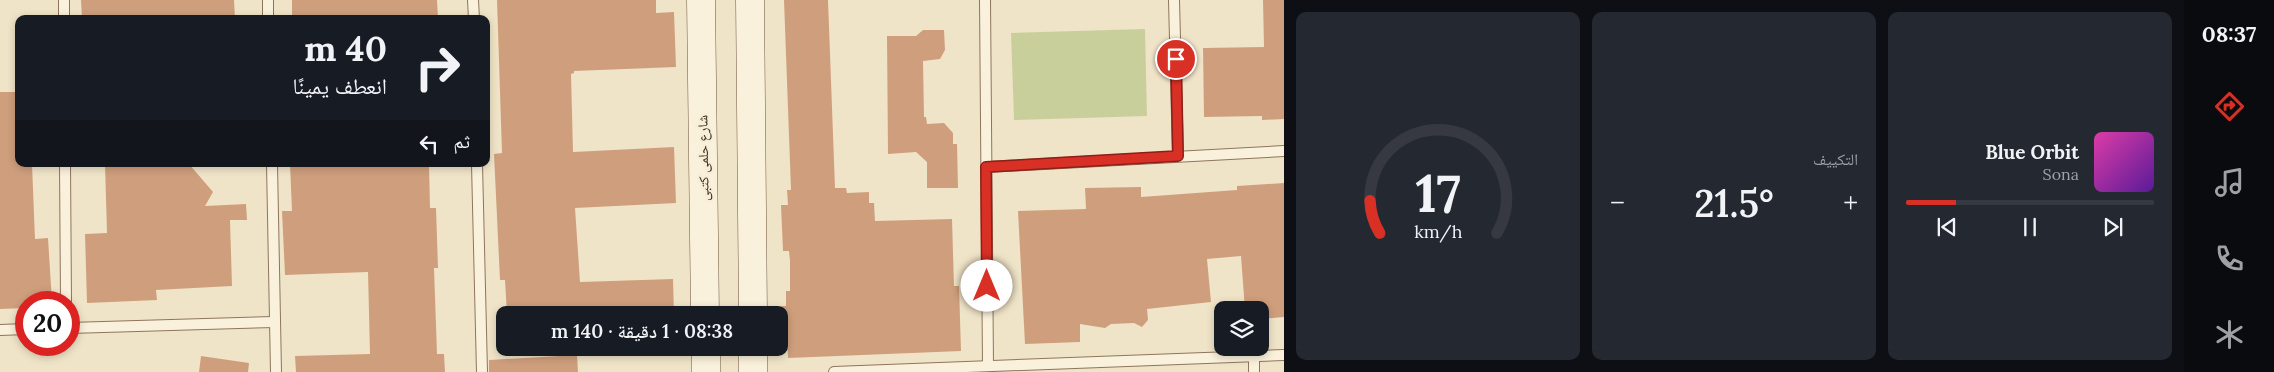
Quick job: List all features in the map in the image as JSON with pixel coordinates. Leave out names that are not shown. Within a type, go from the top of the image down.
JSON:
[{"type":"street","name":"شارع حلمى كتبى","points":[[701,0],[705,306]]},
{"type":"street","points":[[750,0],[753,306]]},
{"type":"street","points":[[706,356],[706,372]]},
{"type":"street","points":[[753,356],[754,372]]},
{"type":"lane","points":[[64,0],[64,15]]},
{"type":"lane","points":[[268,0],[268,15]]},
{"type":"lane","points":[[473,0],[474,15]]},
{"type":"lane","points":[[985,0],[988,366]]},
{"type":"lane","points":[[1174,0],[1178,156]]},
{"type":"lane","points":[[986,167],[1284,151]]},
{"type":"lane","points":[[65,167],[66,291]]},
{"type":"lane","points":[[272,167],[276,372]]},
{"type":"lane","points":[[477,167],[482,372]]},
{"type":"lane","points":[[80,328],[275,322]]},
{"type":"lane","points":[[0,330],[15,329]]},
{"type":"lane","points":[[1269,356],[1284,355]]},
{"type":"lane","points":[[834,372],[1254,356],[1254,372]]},
{"type":"green space","points":[[1145,29],[1147,116],[1014,120],[1011,33]]},
{"type":"building","points":[[81,0],[234,0],[235,15],[82,15]]},
{"type":"building","points":[[292,0],[437,0],[438,15],[292,15]]},
{"type":"building","points":[[497,0],[656,0],[656,13],[674,12],[676,67],[574,71],[571,74],[573,152],[674,147],[676,203],[575,208],[580,282],[673,279],[674,306],[506,306],[505,280],[500,280],[494,154],[502,153]]},
{"type":"building","points":[[784,0],[828,0],[835,188],[846,188],[847,193],[869,192],[869,203],[874,203],[875,221],[952,219],[954,286],[959,286],[961,351],[788,358],[788,306],[786,306],[786,291],[790,291],[790,261],[789,251],[783,251],[781,205],[788,205],[787,190],[791,190]]},
{"type":"building","points":[[1263,0],[1284,0],[1284,119],[1262,120],[1262,116],[1204,117],[1203,48],[1264,47]]},
{"type":"building","points":[[923,30],[944,30],[945,50],[940,59],[923,61],[924,117],[926,117],[927,124],[944,123],[953,133],[953,144],[957,144],[958,188],[927,188],[927,162],[916,152],[888,154],[887,36],[916,36]]},
{"type":"building","points":[[0,92],[15,92],[15,167],[32,167],[35,239],[48,238],[51,291],[15,291],[15,308],[0,309]]},
{"type":"building","points":[[105,167],[192,167],[213,192],[205,206],[246,204],[247,220],[230,220],[232,286],[156,290],[157,300],[87,303],[85,234],[107,233]]},
{"type":"building","points":[[290,167],[429,167],[430,208],[436,208],[438,268],[434,268],[437,354],[444,354],[445,372],[296,372],[295,356],[370,354],[368,272],[285,275],[282,211],[292,211]]},
{"type":"building","points":[[1284,183],[1284,317],[1269,318],[1269,301],[1244,301],[1241,256],[1207,259],[1211,302],[1147,309],[1148,320],[1142,327],[1134,323],[1111,324],[1105,328],[1080,324],[1080,342],[1025,344],[1018,211],[1086,209],[1085,188],[1141,187],[1141,197],[1237,190],[1237,186]]},
{"type":"building","points":[[201,356],[249,363],[248,372],[199,372]]},
{"type":"building","points":[[577,356],[578,372],[489,372],[489,360]]},
{"type":"route","points":[[987,286],[986,167],[1178,156],[1176,59]]}]
